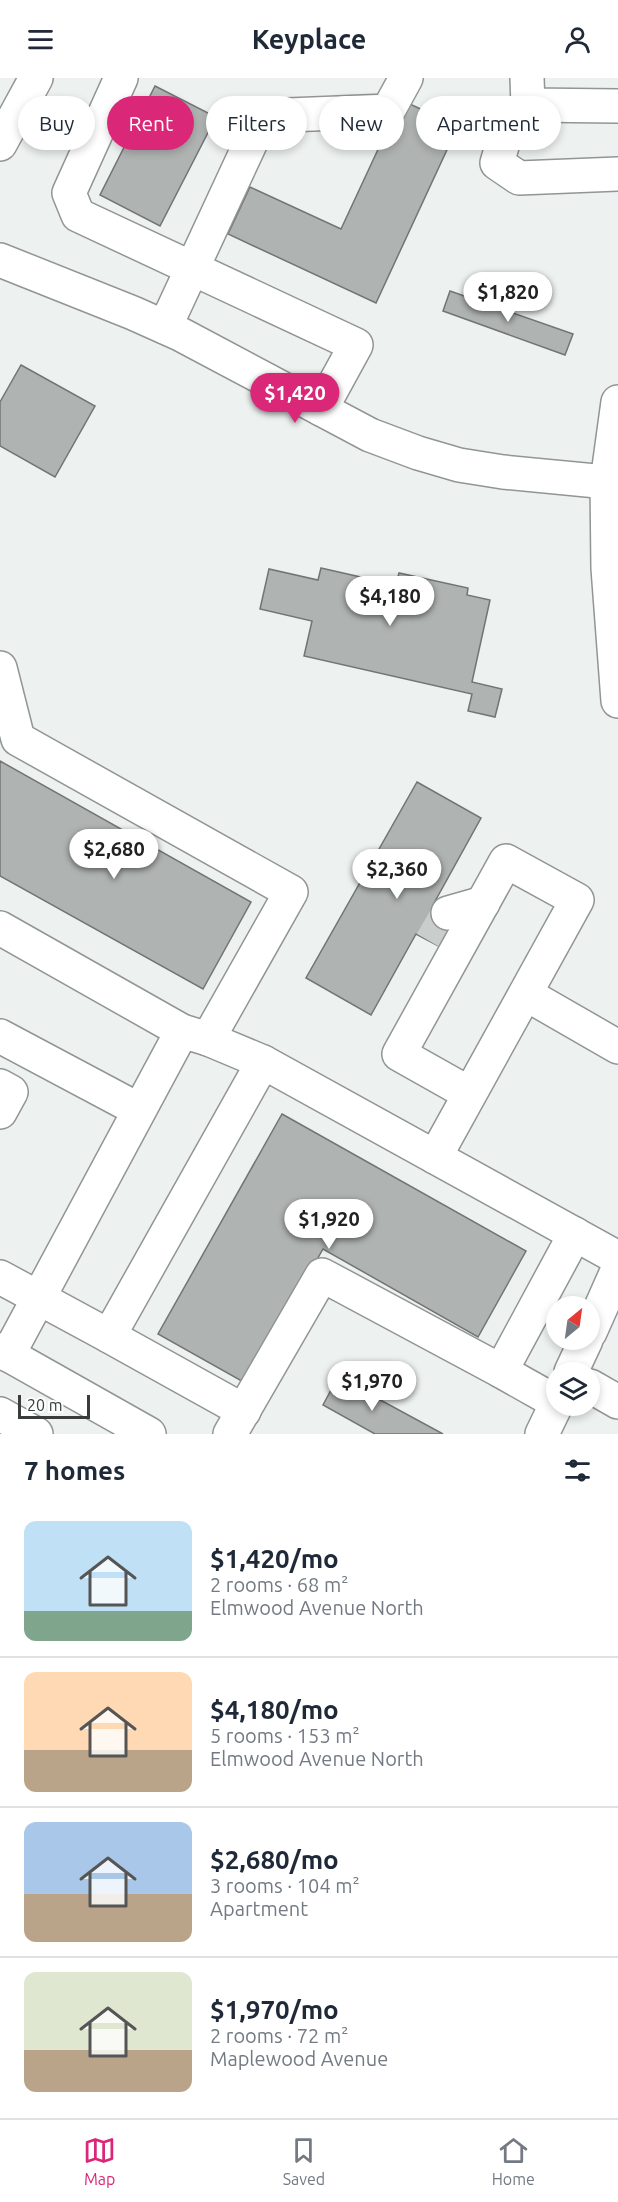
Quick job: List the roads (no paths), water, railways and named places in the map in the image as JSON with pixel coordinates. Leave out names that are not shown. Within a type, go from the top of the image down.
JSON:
[{"type":"street","points":[[0,144],[36,78]]},
{"type":"street","points":[[121,78],[69,193],[78,215],[356,345],[321,409]]},
{"type":"street","points":[[165,327],[263,116],[388,111],[406,78]]},
{"type":"street","points":[[618,106],[528,92],[508,126],[497,163],[519,178],[618,174]]},
{"type":"street","points":[[0,260],[165,327],[370,435],[418,453],[459,465],[613,482]]},
{"type":"street","points":[[618,402],[608,568],[618,701]]},
{"type":"street","points":[[0,668],[18,739],[291,892],[195,1035],[139,1110],[38,1298],[4,1352],[149,1434]]},
{"type":"street","points":[[435,1157],[470,1094],[526,993],[577,900],[506,861],[399,1054],[470,1094]]},
{"type":"street","points":[[448,913],[483,903]]},
{"type":"street","points":[[0,928],[195,1035],[263,1062],[618,1258]]},
{"type":"street","points":[[431,942],[435,989]]},
{"type":"street","points":[[526,993],[618,1047]]},
{"type":"street","points":[[0,1036],[139,1110]]},
{"type":"street","points":[[110,1336],[263,1062]]},
{"type":"street","points":[[0,1086],[11,1092],[0,1112]]},
{"type":"street","points":[[501,1371],[575,1234]]},
{"type":"street","points":[[0,1277],[110,1336],[237,1423],[322,1275],[546,1397]]},
{"type":"street","points":[[600,1315],[614,1291]]},
{"type":"street","points":[[600,1392],[618,1402]]},
{"type":"street","points":[[0,1414],[36,1434]]},
{"type":"street","points":[[542,1434],[550,1416]]},
{"type":"tunnel","points":[[431,942],[448,913]]}]
